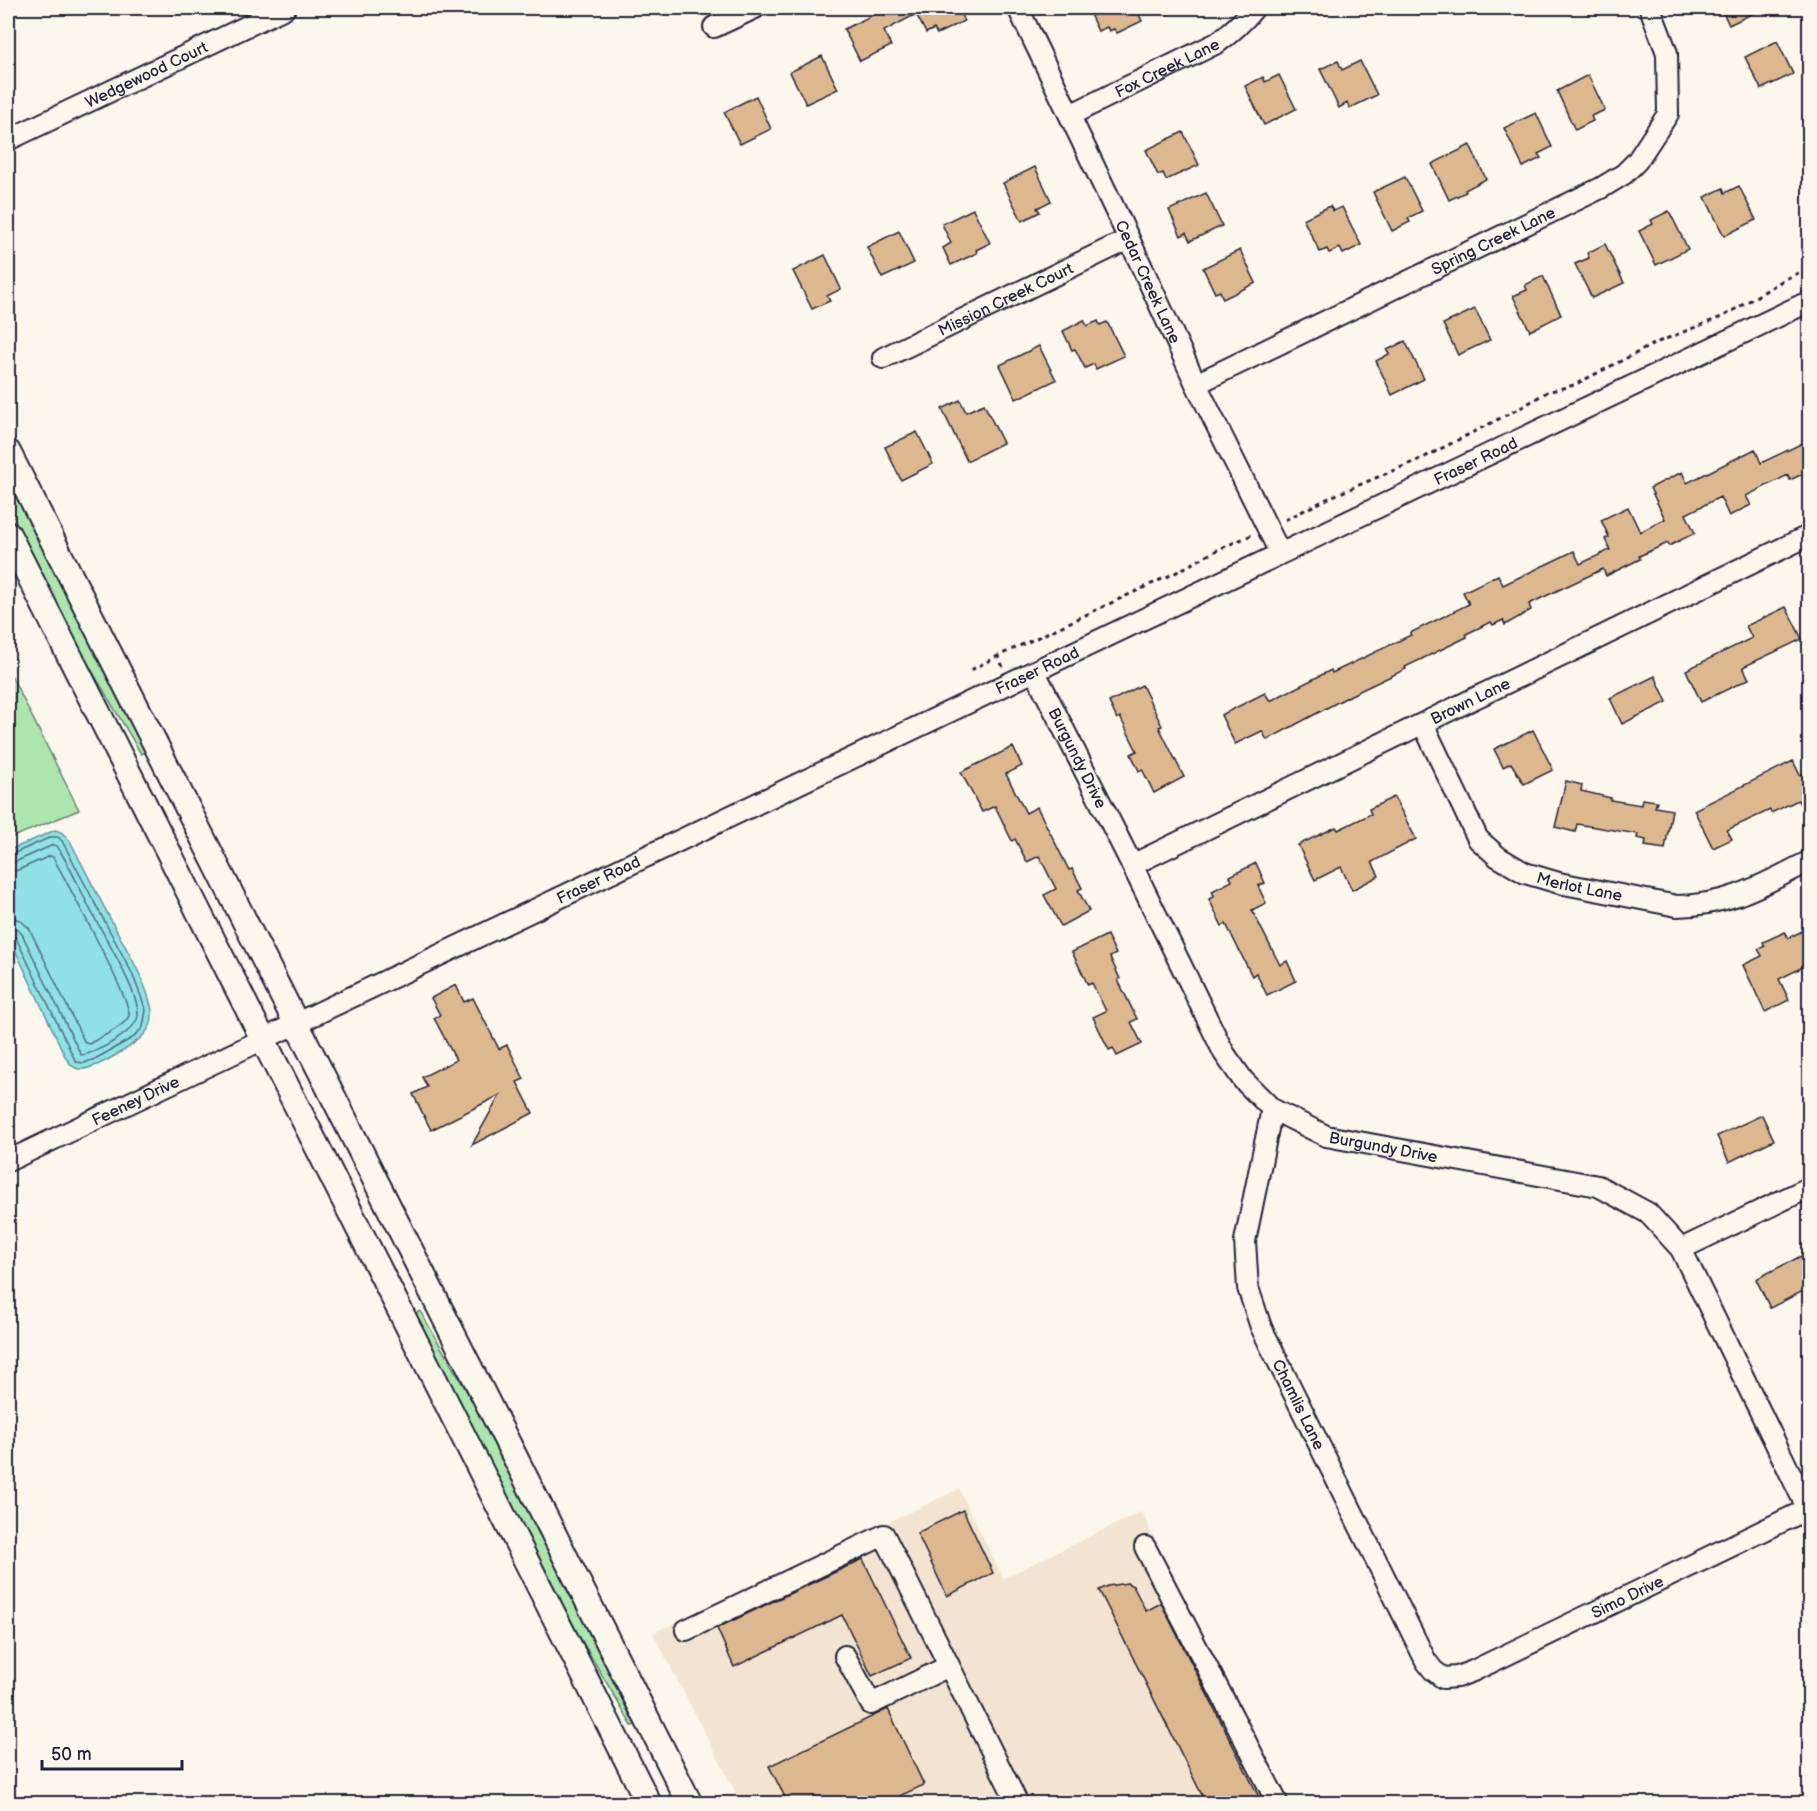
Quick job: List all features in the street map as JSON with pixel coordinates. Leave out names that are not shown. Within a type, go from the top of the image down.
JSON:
[{"type":"main road","points":[[8,452],[690,1803]]},
{"type":"main road","points":[[8,534],[649,1803]]},
{"type":"street","name":"Wedgewood Court","points":[[10,132],[285,8]]},
{"type":"street","points":[[714,27],[755,8]]},
{"type":"street","name":"Cedar Creek Lane","points":[[1018,8],[1130,239],[1196,384],[1280,554]]},
{"type":"street","name":"Fox Creek Lane","points":[[1070,115],[1217,43],[1239,26],[1254,8]]},
{"type":"street","name":"Spring Creek Lane","points":[[1196,384],[1601,188],[1624,174],[1647,149],[1668,114],[1667,53],[1650,8]]},
{"type":"street","name":"Mission Creek Court","points":[[883,358],[1130,239]]},
{"type":"street","name":"Fraser Road","points":[[263,1039],[1809,301]]},
{"type":"street","name":"Brown Lane","points":[[1132,865],[1809,535]]},
{"type":"street","name":"Burgundy Drive","points":[[1035,672],[1224,1053],[1243,1080],[1272,1108],[1326,1136],[1598,1186],[1648,1214],[1681,1249],[1809,1511]]},
{"type":"street","name":"Merlot Lane","points":[[1422,724],[1478,839],[1498,857],[1525,873],[1569,885],[1677,906],[1694,906],[1739,896],[1809,861]]},
{"type":"street","name":"Feeney Drive","points":[[8,1161],[263,1039]]},
{"type":"street","name":"Chamlis Lane","points":[[1272,1108],[1245,1241],[1246,1272],[1253,1306],[1266,1338],[1426,1661],[1443,1678]]},
{"type":"street","points":[[1681,1249],[1809,1187]]},
{"type":"street","name":"Simo Drive","points":[[1443,1678],[1457,1677],[1473,1671],[1809,1511]]},
{"type":"street","points":[[686,1630],[884,1535],[1018,1803]]},
{"type":"street","points":[[1145,1547],[1278,1803]]},
{"type":"street","points":[[845,1656],[871,1704],[950,1666]]},
{"type":"path","points":[[971,670],[1327,499],[1421,459],[1547,392],[1574,385],[1658,342],[1724,316],[1785,279],[1809,268]]},
{"type":"path","points":[[998,656],[1011,683]]},
{"type":"shaded area","points":[[959,1489],[1003,1578],[1141,1512],[1289,1803],[741,1803],[653,1633]]},
{"type":"green space","points":[[8,480],[146,752],[141,754],[85,659],[8,506]]},
{"type":"green space","points":[[8,669],[79,810],[8,839]]},
{"type":"green space","points":[[420,1311],[473,1402],[635,1725],[632,1726],[579,1636],[415,1314]]},
{"type":"water","points":[[55,830],[61,832],[70,841],[137,969],[152,1009],[150,1026],[141,1037],[115,1056],[95,1066],[79,1069],[71,1065],[66,1058],[8,935],[8,851]]},
{"type":"building","points":[[887,8],[958,8],[964,21],[937,34],[934,29],[926,33],[916,14],[884,31],[891,46],[860,61],[844,29]]},
{"type":"building","points":[[1087,8],[1136,8],[1142,21],[1117,33],[1114,29],[1109,31],[1107,27],[1098,31]]},
{"type":"building","points":[[1721,8],[1764,8],[1729,25]]},
{"type":"building","points":[[1777,41],[1793,74],[1761,89],[1745,57]]},
{"type":"building","points":[[822,56],[838,89],[806,104],[790,72]]},
{"type":"building","points":[[1338,61],[1342,70],[1360,61],[1377,95],[1350,108],[1347,103],[1339,108],[1320,69]]},
{"type":"building","points":[[1279,75],[1296,109],[1264,125],[1245,86],[1263,77],[1265,82]]},
{"type":"building","points":[[1588,75],[1605,110],[1591,116],[1593,121],[1575,130],[1557,91]]},
{"type":"building","points":[[756,96],[771,129],[740,144],[724,112]]},
{"type":"building","points":[[1536,113],[1552,147],[1538,154],[1541,158],[1523,167],[1504,128]]},
{"type":"building","points":[[1183,132],[1199,165],[1166,180],[1163,173],[1158,175],[1146,150]]},
{"type":"building","points":[[1470,145],[1486,179],[1449,200],[1432,164]]},
{"type":"building","points":[[1035,167],[1051,201],[1037,208],[1040,212],[1022,221],[1003,183]]},
{"type":"building","points":[[1405,177],[1422,211],[1408,218],[1410,222],[1392,231],[1373,192]]},
{"type":"building","points":[[1739,186],[1756,220],[1724,236],[1705,197],[1723,188],[1725,193]]},
{"type":"building","points":[[1206,193],[1222,226],[1190,241],[1186,233],[1181,236],[1169,210]]},
{"type":"building","points":[[1330,206],[1333,211],[1342,207],[1361,245],[1343,254],[1340,248],[1329,253],[1327,249],[1320,252],[1303,219]]},
{"type":"building","points":[[973,209],[990,243],[976,250],[977,253],[951,265],[943,248],[951,243],[942,224]]},
{"type":"building","points":[[1669,211],[1688,249],[1656,265],[1639,231],[1653,224],[1651,220]]},
{"type":"building","points":[[899,231],[914,263],[882,278],[867,247]]},
{"type":"building","points":[[1605,244],[1624,283],[1592,298],[1575,264],[1589,258],[1587,253]]},
{"type":"building","points":[[1240,250],[1256,283],[1223,299],[1220,291],[1215,293],[1203,268]]},
{"type":"building","points":[[825,255],[841,289],[827,296],[830,301],[812,309],[793,271]]},
{"type":"building","points":[[1543,276],[1561,315],[1530,331],[1513,296],[1527,290],[1525,285]]},
{"type":"building","points":[[1475,309],[1490,340],[1458,355],[1443,324]]},
{"type":"building","points":[[1084,320],[1087,326],[1098,321],[1100,325],[1107,322],[1124,356],[1096,369],[1094,364],[1085,368],[1075,349],[1072,350],[1063,331]]},
{"type":"building","points":[[1405,341],[1424,379],[1392,395],[1376,361],[1389,354],[1387,350]]},
{"type":"building","points":[[1039,346],[1056,380],[1016,399],[1000,365]]},
{"type":"building","points":[[960,400],[966,412],[984,404],[1003,443],[967,461],[942,409]]},
{"type":"building","points":[[917,432],[933,464],[901,480],[885,447]]},
{"type":"building","points":[[1809,440],[1809,471],[1790,480],[1788,475],[1746,496],[1751,505],[1729,516],[1720,497],[1686,514],[1695,533],[1669,546],[1668,543],[1639,556],[1640,559],[1606,576],[1603,569],[1529,604],[1531,610],[1505,625],[1503,620],[1493,625],[1491,622],[1466,634],[1467,637],[1267,740],[1262,731],[1235,744],[1221,715],[1265,693],[1270,701],[1331,670],[1332,673],[1411,635],[1410,633],[1469,604],[1463,592],[1498,575],[1503,585],[1574,551],[1580,564],[1610,550],[1605,539],[1609,537],[1601,520],[1628,507],[1640,532],[1665,519],[1650,488],[1682,472],[1687,483],[1755,449],[1761,463]]},
{"type":"building","points":[[1786,607],[1802,639],[1743,667],[1749,679],[1701,702],[1686,670],[1752,638],[1746,626]]},
{"type":"building","points":[[1655,676],[1667,702],[1622,724],[1610,698]]},
{"type":"building","points":[[1142,685],[1162,726],[1159,727],[1184,777],[1154,793],[1142,769],[1139,771],[1131,754],[1137,751],[1120,717],[1117,719],[1109,702]]},
{"type":"building","points":[[1533,730],[1553,770],[1524,784],[1511,763],[1503,767],[1494,749]]},
{"type":"building","points":[[1013,747],[1022,766],[1006,774],[1026,813],[1037,807],[1069,870],[1072,869],[1082,888],[1078,890],[1089,911],[1061,926],[1044,895],[1056,889],[1039,856],[1027,862],[1015,839],[1012,841],[995,806],[982,812],[961,772]]},
{"type":"building","points":[[1793,761],[1800,775],[1809,771],[1809,822],[1798,800],[1727,830],[1732,839],[1713,848],[1694,810]]},
{"type":"building","points":[[1566,781],[1582,785],[1581,791],[1611,798],[1610,800],[1641,805],[1642,799],[1657,801],[1655,807],[1672,810],[1665,849],[1645,846],[1646,840],[1637,838],[1638,834],[1577,824],[1575,832],[1555,827]]},
{"type":"building","points":[[1394,797],[1416,839],[1372,862],[1379,876],[1352,890],[1341,867],[1315,880],[1298,845],[1336,827],[1338,830],[1371,814],[1369,809]]},
{"type":"building","points":[[1256,863],[1265,883],[1258,886],[1266,903],[1252,910],[1280,965],[1287,961],[1296,981],[1267,995],[1256,973],[1252,976],[1226,924],[1222,926],[1209,899],[1214,896],[1212,891],[1232,881],[1230,876]]},
{"type":"building","points":[[1809,928],[1809,964],[1779,979],[1789,1000],[1765,1012],[1743,965],[1762,956],[1758,949],[1765,946],[1763,942],[1785,932],[1788,938]]},
{"type":"building","points":[[1107,935],[1116,954],[1110,957],[1120,979],[1118,980],[1137,1019],[1131,1022],[1142,1044],[1117,1056],[1113,1048],[1109,1050],[1093,1017],[1106,1011],[1092,983],[1088,985],[1072,952]]},
{"type":"building","points":[[456,985],[464,1002],[473,998],[499,1049],[507,1045],[524,1079],[517,1082],[533,1113],[472,1145],[500,1095],[431,1130],[413,1094],[427,1087],[422,1077],[456,1060],[434,1018],[440,1015],[431,998]]},
{"type":"building","points":[[1762,1115],[1774,1140],[1729,1162],[1717,1136]]},
{"type":"building","points":[[1805,1254],[1809,1263],[1809,1288],[1770,1308],[1756,1279]]},
{"type":"building","points":[[963,1510],[993,1573],[947,1596],[917,1533]]},
{"type":"building","points":[[863,1559],[911,1658],[872,1676],[842,1615],[734,1667],[717,1628]]},
{"type":"building","points":[[1127,1583],[1133,1586],[1146,1611],[1161,1603],[1262,1803],[1206,1803],[1099,1590]]},
{"type":"building","points":[[888,1709],[924,1785],[884,1803],[788,1803],[769,1766]]}]
